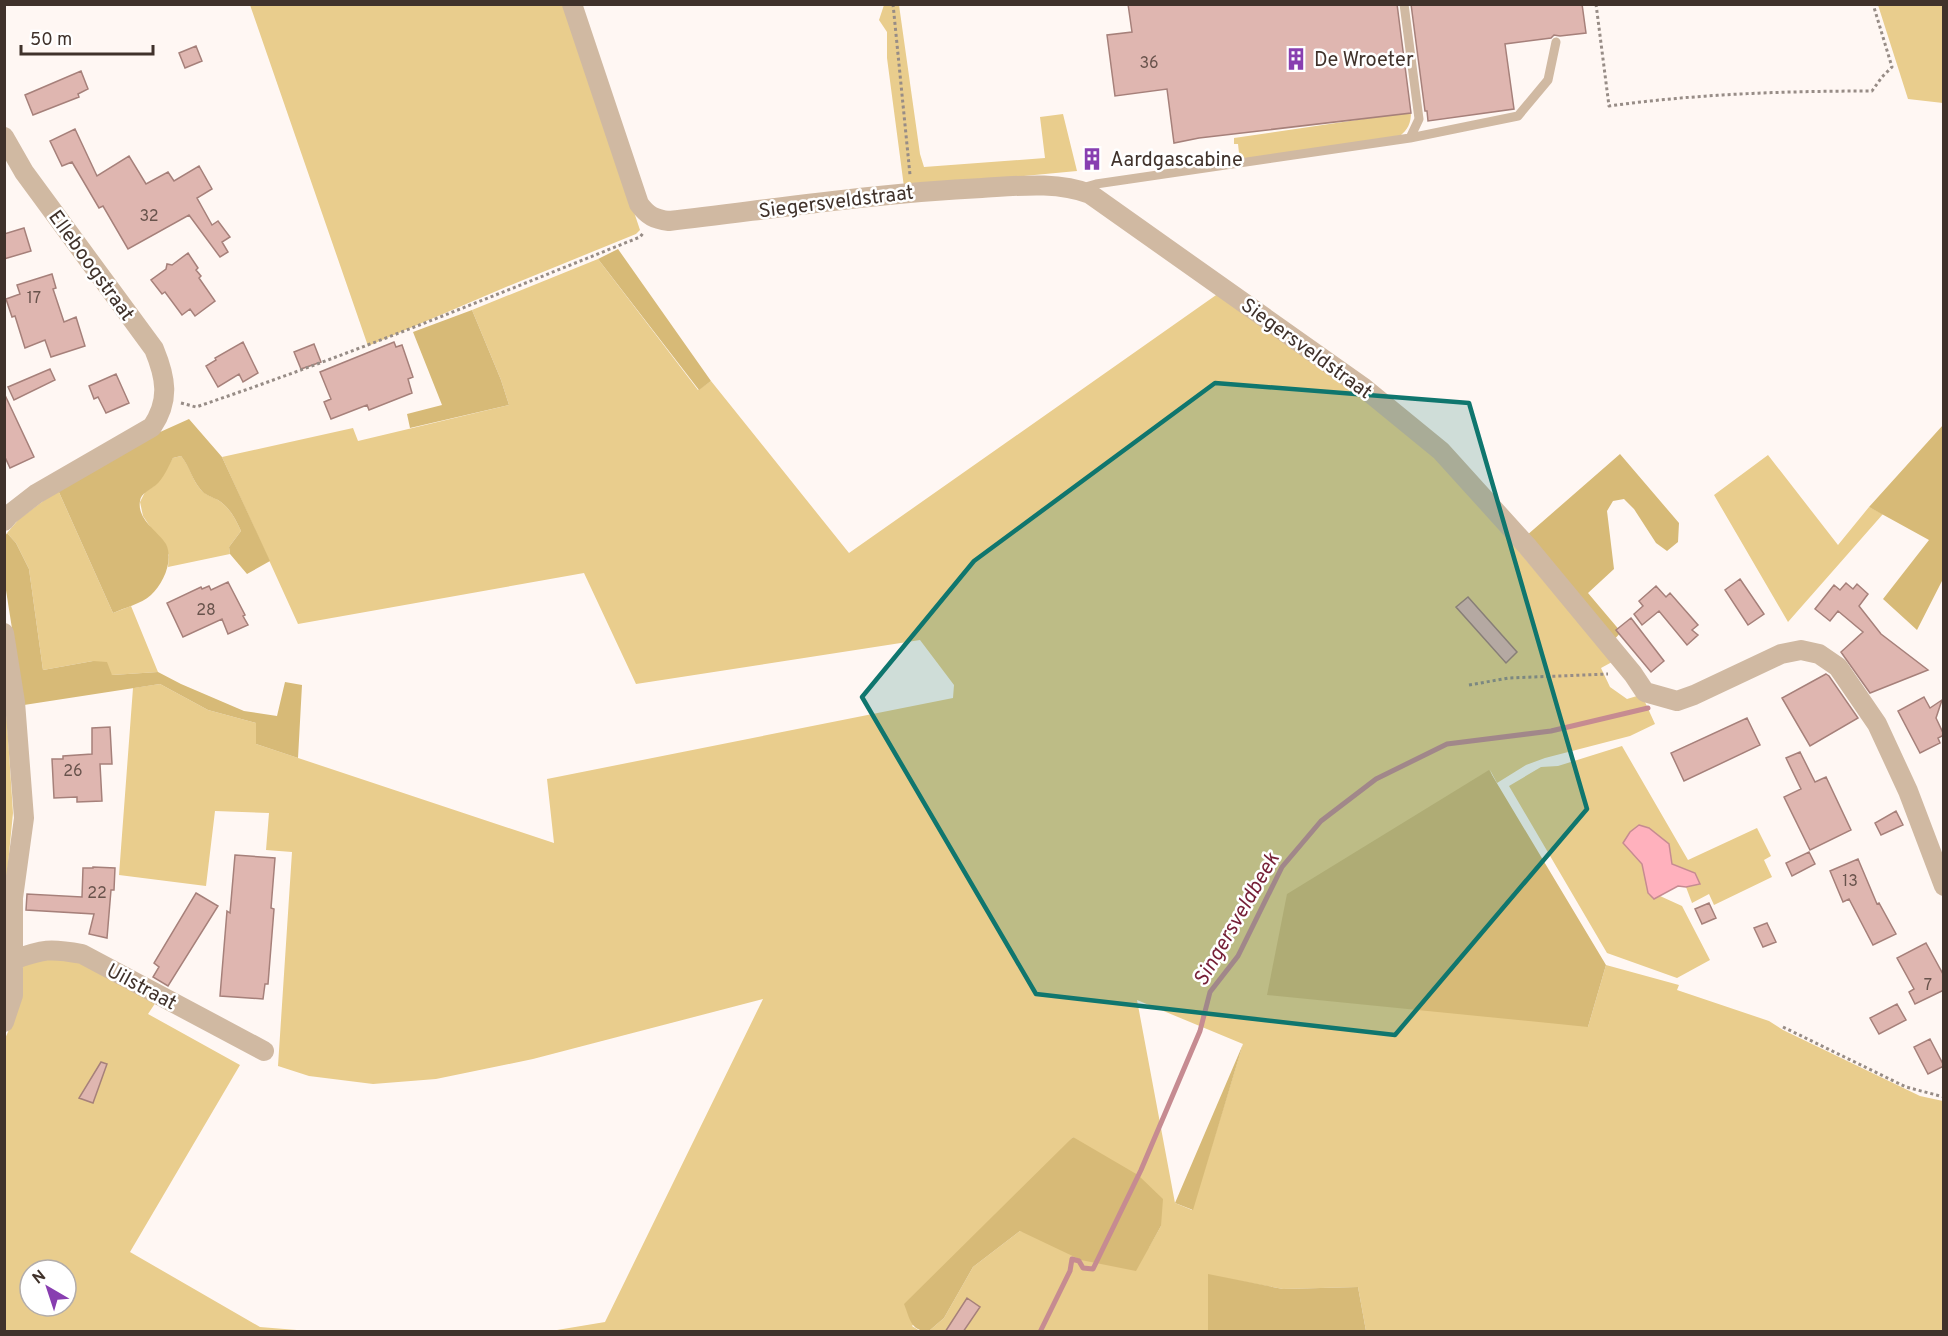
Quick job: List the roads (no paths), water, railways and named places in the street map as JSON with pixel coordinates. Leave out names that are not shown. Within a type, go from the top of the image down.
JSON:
[{"type":"street","name":"Siegersveldstraat","points":[[572,4],[639,204],[655,220],[669,221],[912,191],[1020,186],[1077,189],[1100,201],[1364,388],[1441,451],[1527,546],[1633,674],[1645,692],[1677,701],[1781,654],[1801,650],[1819,654],[1838,667],[1877,724],[1908,791],[1944,886]]},
{"type":"street","name":"Elleboogstraat","points":[[4,137],[24,172],[153,349],[162,370],[164,399],[160,414],[152,427],[36,494],[4,521]]},
{"type":"street","points":[[4,633],[15,702],[24,818],[13,898],[13,995],[4,1022]]},
{"type":"street","name":"Uilstraat","points":[[13,960],[39,951],[56,949],[82,954],[264,1051]]},
{"type":"lane","points":[[1404,4],[1419,119],[1410,138]]},
{"type":"lane","points":[[1077,189],[1096,184],[1410,138],[1518,116],[1548,80],[1556,42]]},
{"type":"waterway","name":"Singersveldbeek","points":[[1040,1332],[1070,1271],[1072,1259],[1079,1261],[1083,1268],[1093,1269],[1141,1170],[1200,1031],[1210,992],[1238,956],[1282,867],[1321,821],[1376,779],[1447,744],[1551,731],[1648,708]]},
{"type":"place","name":"De Wroeter","points":[[1296,59]]},
{"type":"place","name":"Aardgascabine","points":[[1092,159]]}]
